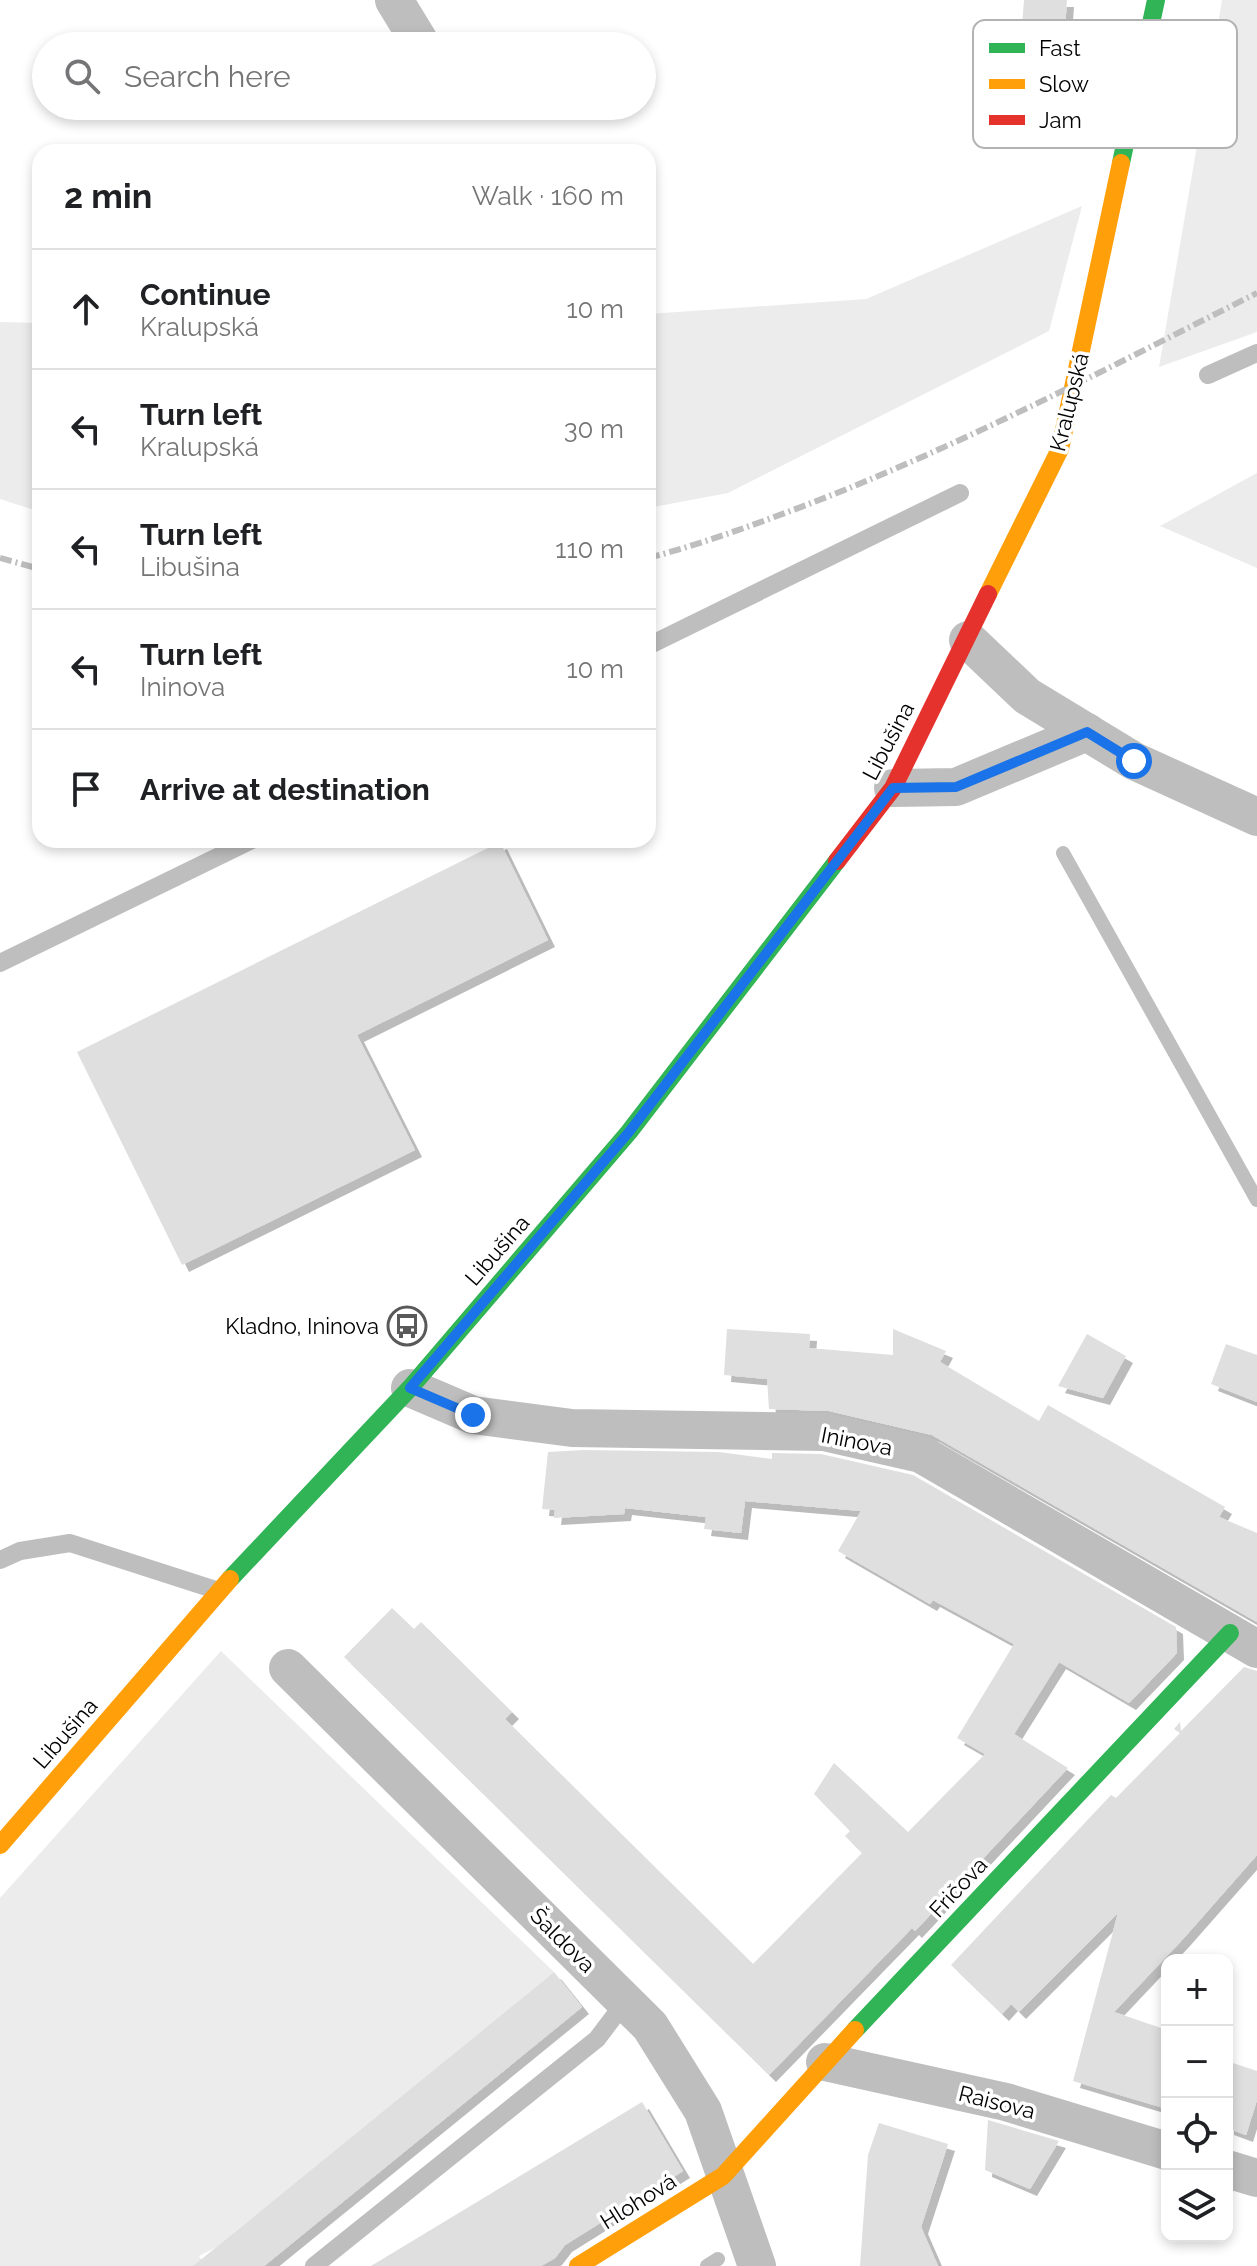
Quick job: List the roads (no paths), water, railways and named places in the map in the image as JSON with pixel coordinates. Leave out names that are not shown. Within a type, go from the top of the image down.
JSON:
[{"type":"main road","name":"Kralupská","points":[[1152,20],[1156,0]]},
{"type":"main road","name":"Kralupská","points":[[968,640],[1060,449],[1124,148]]},
{"type":"main road","name":"Libušina","points":[[0,1845],[219,1591],[410,1388],[629,1132],[893,788],[968,640]]},
{"type":"main road","name":"Fričova","points":[[723,2176],[825,2062],[1243,1641]]},
{"type":"main road","name":"Hlohová","points":[[578,2266],[723,2176]]},
{"type":"street","points":[[394,0],[413,32]]},
{"type":"street","points":[[968,640],[1027,696],[1134,761],[1257,817]]},
{"type":"street","points":[[893,788],[956,787],[1087,732]]},
{"type":"street","name":"Ininova","points":[[410,1388],[473,1415],[572,1428],[824,1432],[921,1454],[1243,1641]]},
{"type":"street","name":"Šaldova","points":[[288,1668],[650,2026],[703,2111],[723,2176],[757,2266]]},
{"type":"street","name":"Raisova","points":[[825,2062],[1006,2102],[1161,2149]]},
{"type":"street","points":[[1230,2170],[1257,2178]]},
{"type":"lane","points":[[1208,375],[1257,353]]},
{"type":"lane","points":[[656,642],[960,493]]},
{"type":"lane","points":[[0,963],[236,848]]},
{"type":"lane","points":[[0,1560],[20,1551],[70,1543],[219,1591]]},
{"type":"lane","points":[[314,2266],[597,2039],[625,2002]]},
{"type":"waterway","points":[[1063,853],[1257,1200]]},
{"type":"waterway","points":[[707,2266],[718,2259]]},
{"type":"railway","points":[[656,556],[757,523],[911,462],[1028,408],[1257,293]]},
{"type":"railway","points":[[0,558],[32,567]]},
{"type":"place","name":"Kladno, Ininova","points":[[407,1326]]}]
